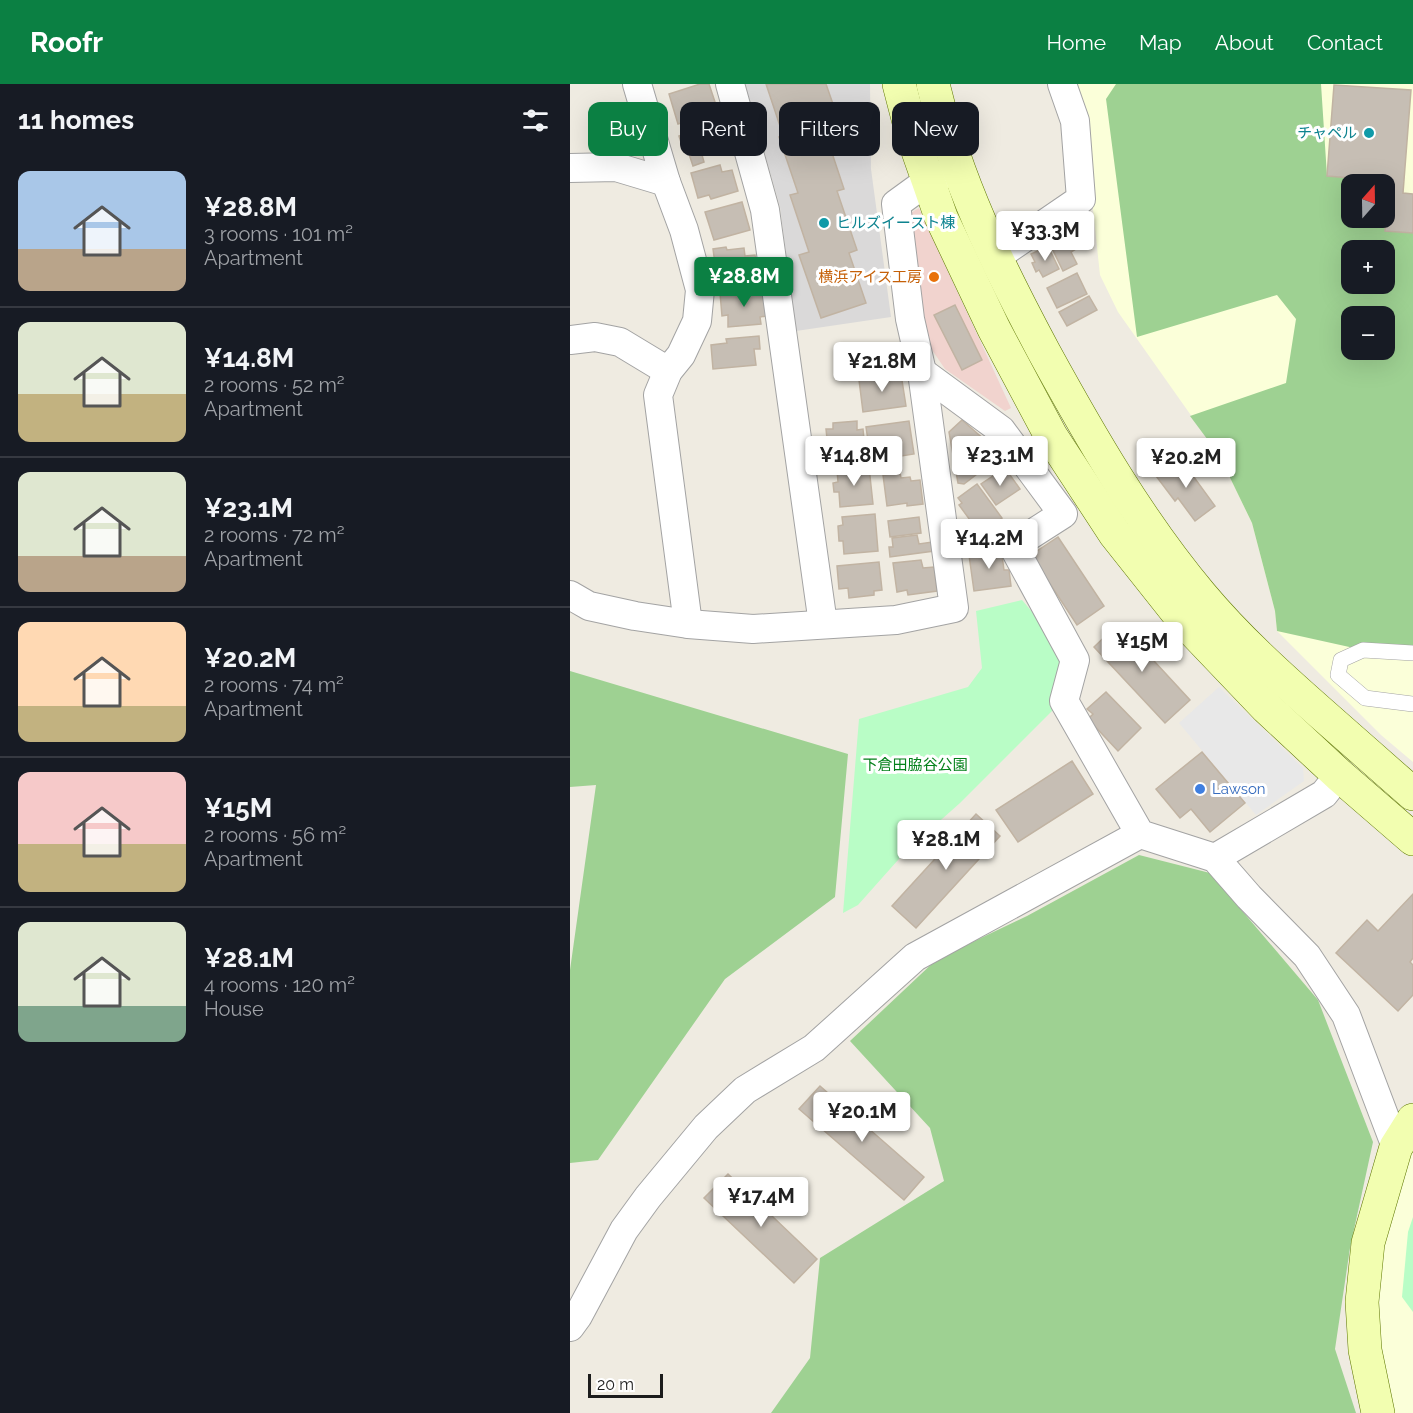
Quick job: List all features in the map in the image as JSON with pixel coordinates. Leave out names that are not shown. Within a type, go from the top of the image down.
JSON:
[{"type":"street","points":[[637,84],[666,182],[684,230],[700,290],[697,321],[681,356],[668,371],[658,395],[688,624]]},
{"type":"street","points":[[730,84],[765,210],[823,624]]},
{"type":"street","points":[[899,84],[912,134],[972,208],[1022,311],[1077,413],[1139,512],[1202,596],[1250,648],[1413,794]]},
{"type":"street","points":[[933,84],[944,129],[941,217],[998,338],[1051,435],[1115,534],[1184,621],[1267,708],[1339,776],[1413,839]]},
{"type":"street","points":[[996,257],[1081,199],[1075,121],[1062,84]]},
{"type":"street","points":[[570,168],[616,167],[666,182]]},
{"type":"street","points":[[570,595],[589,606],[635,616],[688,624],[753,629],[896,620],[954,608],[922,372],[909,319],[896,204],[943,175]]},
{"type":"street","points":[[570,340],[595,337],[620,342],[668,371]]},
{"type":"street","points":[[922,372],[1001,430],[1063,513],[1013,546],[1075,660],[1064,701],[1140,834],[1215,858],[1249,897],[1307,956],[1346,1015],[1396,1147]]},
{"type":"street","points":[[1215,858],[1324,794],[1339,776]]},
{"type":"street","points":[[570,1327],[624,1230],[642,1205],[706,1127],[745,1090],[814,1048],[915,957],[1140,834]]},
{"type":"street","points":[[1378,1413],[1365,1350],[1362,1302],[1368,1243],[1396,1147],[1413,1120]]},
{"type":"lane","points":[[1413,653],[1363,650],[1341,660],[1338,675],[1365,698],[1413,704]]},
{"type":"shaded area","points":[[745,84],[870,84],[870,102],[779,102],[779,156],[871,156],[891,317],[796,331],[780,207],[765,156],[767,102],[750,102]]},
{"type":"shaded area","points":[[1073,84],[1413,84],[1413,762],[1381,735],[1277,631],[1275,611],[1252,523],[1219,455],[1118,312],[1100,275],[1083,116]]},
{"type":"shaded area","name":"横浜アイス工房","points":[[919,208],[1011,408],[1005,411],[945,369],[926,341],[909,214]]},
{"type":"shaded area","points":[[1219,687],[1303,768],[1304,781],[1256,815],[1179,723]]},
{"type":"shaded area","points":[[1413,1142],[1413,1413],[1391,1413],[1372,1298],[1382,1230]]},
{"type":"green space","points":[[1116,84],[1321,84],[1327,176],[1341,177],[1341,228],[1385,228],[1385,231],[1413,233],[1413,653],[1363,650],[1277,631],[1275,611],[1252,523],[1219,455],[1190,416],[1286,383],[1296,319],[1277,295],[1137,337],[1106,99]]},
{"type":"green space","name":"下倉田脇谷公園","points":[[1022,600],[1051,634],[1067,661],[1055,708],[960,803],[906,851],[858,905],[843,913],[859,719],[968,687],[982,668],[976,611]]},
{"type":"green space","points":[[570,671],[848,754],[835,897],[725,979],[598,1160],[570,1163],[570,970],[596,785],[570,787]]},
{"type":"green space","points":[[1139,855],[1210,873],[1318,1000],[1373,1142],[1350,1248],[1335,1349],[1356,1413],[771,1413],[810,1358],[820,1258],[944,1181],[930,1128],[850,1041],[937,959],[1027,916]]},
{"type":"green space","points":[[1413,1217],[1413,1312],[1402,1297],[1408,1232]]},
{"type":"building","points":[[700,84],[709,84],[715,102],[680,102],[680,123],[678,124],[669,94]]},
{"type":"building","name":"ヒルズイースト棟","points":[[766,84],[826,84],[832,102],[779,102],[779,123]]},
{"type":"building","name":"チャペル","points":[[1334,85],[1411,90],[1403,193],[1413,194],[1413,233],[1385,231],[1385,228],[1395,228],[1395,174],[1327,176]]},
{"type":"building","points":[[690,156],[702,156],[704,162],[693,166]]},
{"type":"building","name":"ヒルズイースト棟","points":[[785,156],[833,156],[844,189],[837,191],[857,250],[849,253],[866,303],[821,318],[799,255],[809,252],[790,195],[798,193]]},
{"type":"building","points":[[720,165],[722,172],[732,170],[738,191],[711,199],[709,195],[698,198],[691,173]]},
{"type":"building","points":[[742,202],[750,230],[714,240],[705,212]]},
{"type":"building","points":[[1062,229],[1065,235],[1068,233],[1076,249],[1071,252],[1077,264],[1063,271],[1046,236]]},
{"type":"building","points":[[1048,246],[1059,269],[1043,277],[1039,270],[1036,272],[1031,254]]},
{"type":"building","points":[[726,247],[727,250],[744,248],[745,256],[755,255],[758,275],[728,279],[727,276],[717,278],[713,249]]},
{"type":"building","points":[[1077,273],[1087,294],[1057,308],[1047,288]]},
{"type":"building","points":[[764,290],[766,316],[760,317],[761,324],[728,327],[728,315],[722,316],[720,293]]},
{"type":"building","points":[[1089,296],[1097,310],[1067,326],[1059,312]]},
{"type":"building","points":[[955,305],[982,360],[962,370],[934,315]]},
{"type":"building","points":[[759,336],[760,349],[754,349],[756,365],[713,369],[711,345],[727,343],[726,339]]},
{"type":"building","points":[[901,374],[906,406],[863,412],[859,380]]},
{"type":"building","points":[[962,420],[1002,455],[964,484],[958,483],[949,432]]},
{"type":"building","points":[[857,421],[857,430],[863,429],[866,461],[834,463],[833,448],[828,448],[826,429],[833,429],[833,423]]},
{"type":"building","points":[[909,421],[914,454],[871,461],[866,427]]},
{"type":"building","points":[[1180,458],[1215,506],[1195,521],[1178,498],[1175,501],[1156,476]]},
{"type":"building","points":[[869,467],[873,504],[840,507],[839,492],[834,492],[833,483],[838,482],[837,470]]},
{"type":"building","points":[[1005,468],[1020,489],[996,505],[981,484]]},
{"type":"building","points":[[900,473],[901,478],[910,477],[911,481],[920,480],[923,504],[907,506],[907,503],[887,506],[883,475]]},
{"type":"building","points":[[977,484],[1002,518],[976,537],[966,523],[970,520],[959,505],[962,503],[958,498]]},
{"type":"building","points":[[875,514],[878,551],[844,554],[843,541],[839,541],[838,526],[843,525],[842,517]]},
{"type":"building","points":[[919,517],[921,533],[890,537],[888,521]]},
{"type":"building","points":[[917,535],[919,544],[932,542],[934,551],[890,557],[889,547],[893,547],[892,538]]},
{"type":"building","points":[[1058,537],[1104,606],[1077,625],[1031,555]]},
{"type":"building","points":[[992,546],[992,550],[1001,549],[1004,570],[1009,570],[1011,586],[974,591],[969,555],[981,553],[981,548]]},
{"type":"building","points":[[921,560],[923,568],[934,567],[937,591],[908,595],[907,590],[897,592],[893,563]]},
{"type":"building","points":[[879,562],[882,590],[874,591],[874,595],[849,598],[848,588],[839,589],[837,566]]},
{"type":"building","points":[[1119,623],[1190,700],[1165,723],[1094,647]]},
{"type":"building","points":[[1106,692],[1141,728],[1118,751],[1088,719],[1093,714],[1087,709]]},
{"type":"building","points":[[1202,752],[1245,803],[1210,832],[1191,809],[1180,818],[1156,789]]},
{"type":"building","points":[[1072,761],[1093,794],[1018,842],[996,810]]},
{"type":"building","points":[[976,814],[1000,836],[916,928],[892,906]]},
{"type":"building","points":[[1413,894],[1413,958],[1410,962],[1413,965],[1413,995],[1398,1011],[1336,953],[1367,920],[1378,931]]},
{"type":"building","points":[[820,1086],[924,1177],[904,1200],[799,1109]]},
{"type":"building","points":[[728,1174],[817,1259],[794,1283],[704,1198]]},
{"type":"place","name":"チャペル","points":[[1369,133]]},
{"type":"place","name":"ヒルズイースト棟","points":[[824,223]]},
{"type":"place","name":"横浜アイス工房","points":[[934,277]]},
{"type":"place","name":"Lawson","points":[[1200,789]]}]
